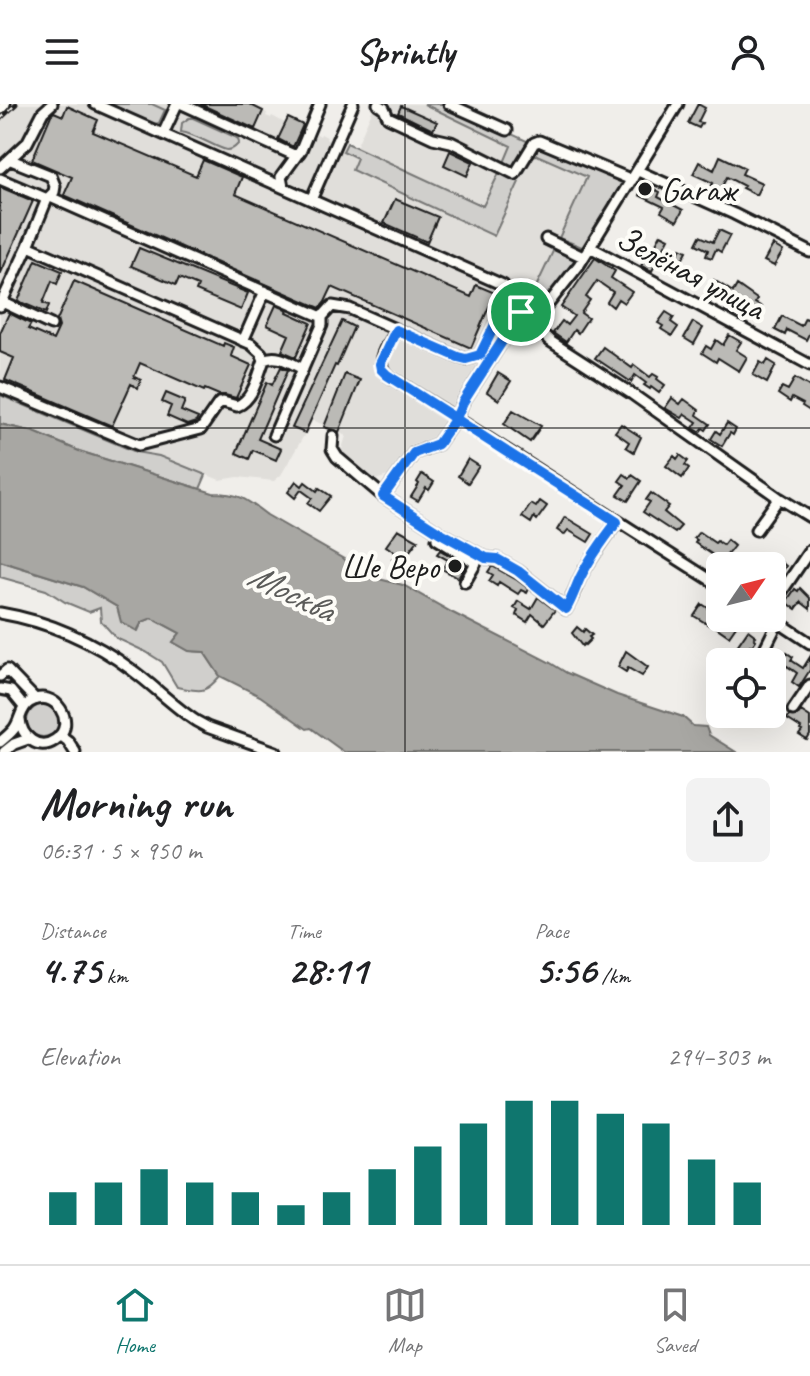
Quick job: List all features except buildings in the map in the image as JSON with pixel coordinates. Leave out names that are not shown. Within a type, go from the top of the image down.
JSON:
[{"type":"street","points":[[0,110],[5,104]]},
{"type":"street","points":[[0,168],[27,143],[43,112],[52,104]]},
{"type":"street","points":[[95,104],[503,285],[508,294],[484,349],[473,358],[458,357],[350,309],[332,306],[322,317],[322,325],[274,435]]},
{"type":"street","points":[[163,134],[182,104],[297,155]]},
{"type":"street","points":[[283,187],[281,177],[301,150],[320,104]]},
{"type":"street","points":[[311,200],[353,104]]},
{"type":"street","points":[[378,104],[388,117],[433,138],[451,142],[515,174],[534,143],[539,141],[734,214],[810,252]]},
{"type":"street","points":[[449,104],[507,130]]},
{"type":"street","points":[[538,317],[590,247],[678,104]]},
{"type":"street","points":[[24,165],[27,143]]},
{"type":"street","points":[[11,160],[51,176],[55,186],[1,304],[51,325]]},
{"type":"street","points":[[0,179],[322,317]]},
{"type":"street","points":[[546,239],[583,257]]},
{"type":"street","points":[[28,246],[243,341],[257,349],[264,360]]},
{"type":"street","name":"Зелёная улица","points":[[590,247],[810,365]]},
{"type":"street","points":[[243,341],[265,291]]},
{"type":"street","points":[[505,304],[538,317]]},
{"type":"street","points":[[383,496],[414,453],[438,444],[521,312]]},
{"type":"street","points":[[538,317],[543,334],[550,341],[810,517]]},
{"type":"street","points":[[396,330],[380,360],[381,369],[387,375],[706,577]]},
{"type":"street","points":[[0,387],[139,445],[201,429],[219,403],[237,406],[244,403],[249,398],[264,360],[270,357],[303,369]]},
{"type":"street","points":[[333,436],[332,449],[337,457],[383,496],[439,532],[486,558],[497,559],[518,571],[566,609],[594,553],[617,522]]},
{"type":"street","points":[[756,530],[779,498]]},
{"type":"street","points":[[439,532],[437,539],[476,563],[465,582]]},
{"type":"street","points":[[786,585],[810,550]]},
{"type":"street","points":[[0,613],[51,626],[72,635],[130,668],[196,721],[276,752]]},
{"type":"street","points":[[786,627],[810,643]]},
{"type":"street","points":[[0,676],[7,670],[35,699]]},
{"type":"street","points":[[793,710],[810,685]]},
{"type":"street","points":[[0,689],[11,691],[24,707]]},
{"type":"street","points":[[0,742],[15,728],[24,707],[35,699],[49,699],[61,708],[65,721],[55,740],[42,744],[28,739],[23,733],[20,719]]},
{"type":"street","points":[[60,735],[75,752]]},
{"type":"street","points":[[4,752],[28,739]]},
{"type":"shaded area","points":[[0,104],[249,104],[271,118],[285,123],[288,118],[304,125],[301,131],[314,138],[317,134],[327,137],[329,144],[358,158],[352,171],[494,235],[531,156],[537,155],[587,177],[526,308],[516,307],[450,415],[452,421],[440,437],[409,450],[394,474],[372,481],[341,452],[346,436],[313,420],[281,475],[274,481],[238,477],[220,480],[159,456],[136,452],[0,394]]},
{"type":"shaded area","points":[[109,104],[152,104],[165,110],[159,123],[154,124]]},
{"type":"shaded area","points":[[375,104],[424,104],[512,146],[483,206],[356,147]]},
{"type":"shaded area","points":[[424,104],[446,104],[529,142],[514,169],[503,165],[511,146]]},
{"type":"shaded area","points":[[189,118],[235,137],[239,143],[227,150],[181,132],[182,123]]},
{"type":"shaded area","points":[[347,143],[483,206],[500,171],[519,182],[494,236],[352,170],[357,158],[343,151]]},
{"type":"shaded area","points":[[541,145],[629,182],[586,247],[559,238],[587,177],[537,155],[531,156],[535,147]]},
{"type":"shaded area","points":[[555,247],[577,260],[543,303],[526,308]]},
{"type":"shaded area","points":[[0,395],[136,452],[159,456],[206,475],[200,489],[79,451],[34,432],[0,424]]},
{"type":"shaded area","points":[[0,561],[83,587],[117,607],[138,631],[142,622],[152,618],[180,633],[173,642],[189,651],[204,652],[220,676],[205,689],[177,687],[162,662],[116,638],[101,621],[100,608],[89,612],[46,590],[0,577]]},
{"type":"shaded area","points":[[43,705],[55,709],[59,721],[55,733],[43,737],[31,733],[27,721],[31,709]]},
{"type":"water","name":"Москва","points":[[0,424],[34,432],[79,451],[213,493],[242,498],[379,579],[403,585],[567,673],[617,695],[683,717],[693,726],[706,727],[709,735],[736,752],[344,752],[260,696],[220,676],[204,652],[189,651],[173,642],[180,633],[152,618],[142,622],[137,631],[121,622],[117,607],[83,587],[0,561]]},
{"type":"railway","points":[[0,119],[16,104]]},
{"type":"place","name":"Garaж","points":[[645,189]]},
{"type":"place","name":"Ше Веро","points":[[455,566]]},
{"type":"route","points":[[521,312],[456,418],[438,444],[414,453],[383,496],[439,532],[486,558],[497,559],[518,571],[566,609],[594,553],[617,522],[456,418],[387,375],[380,364],[396,330],[458,357],[473,358],[484,349],[505,304],[521,312]]}]
